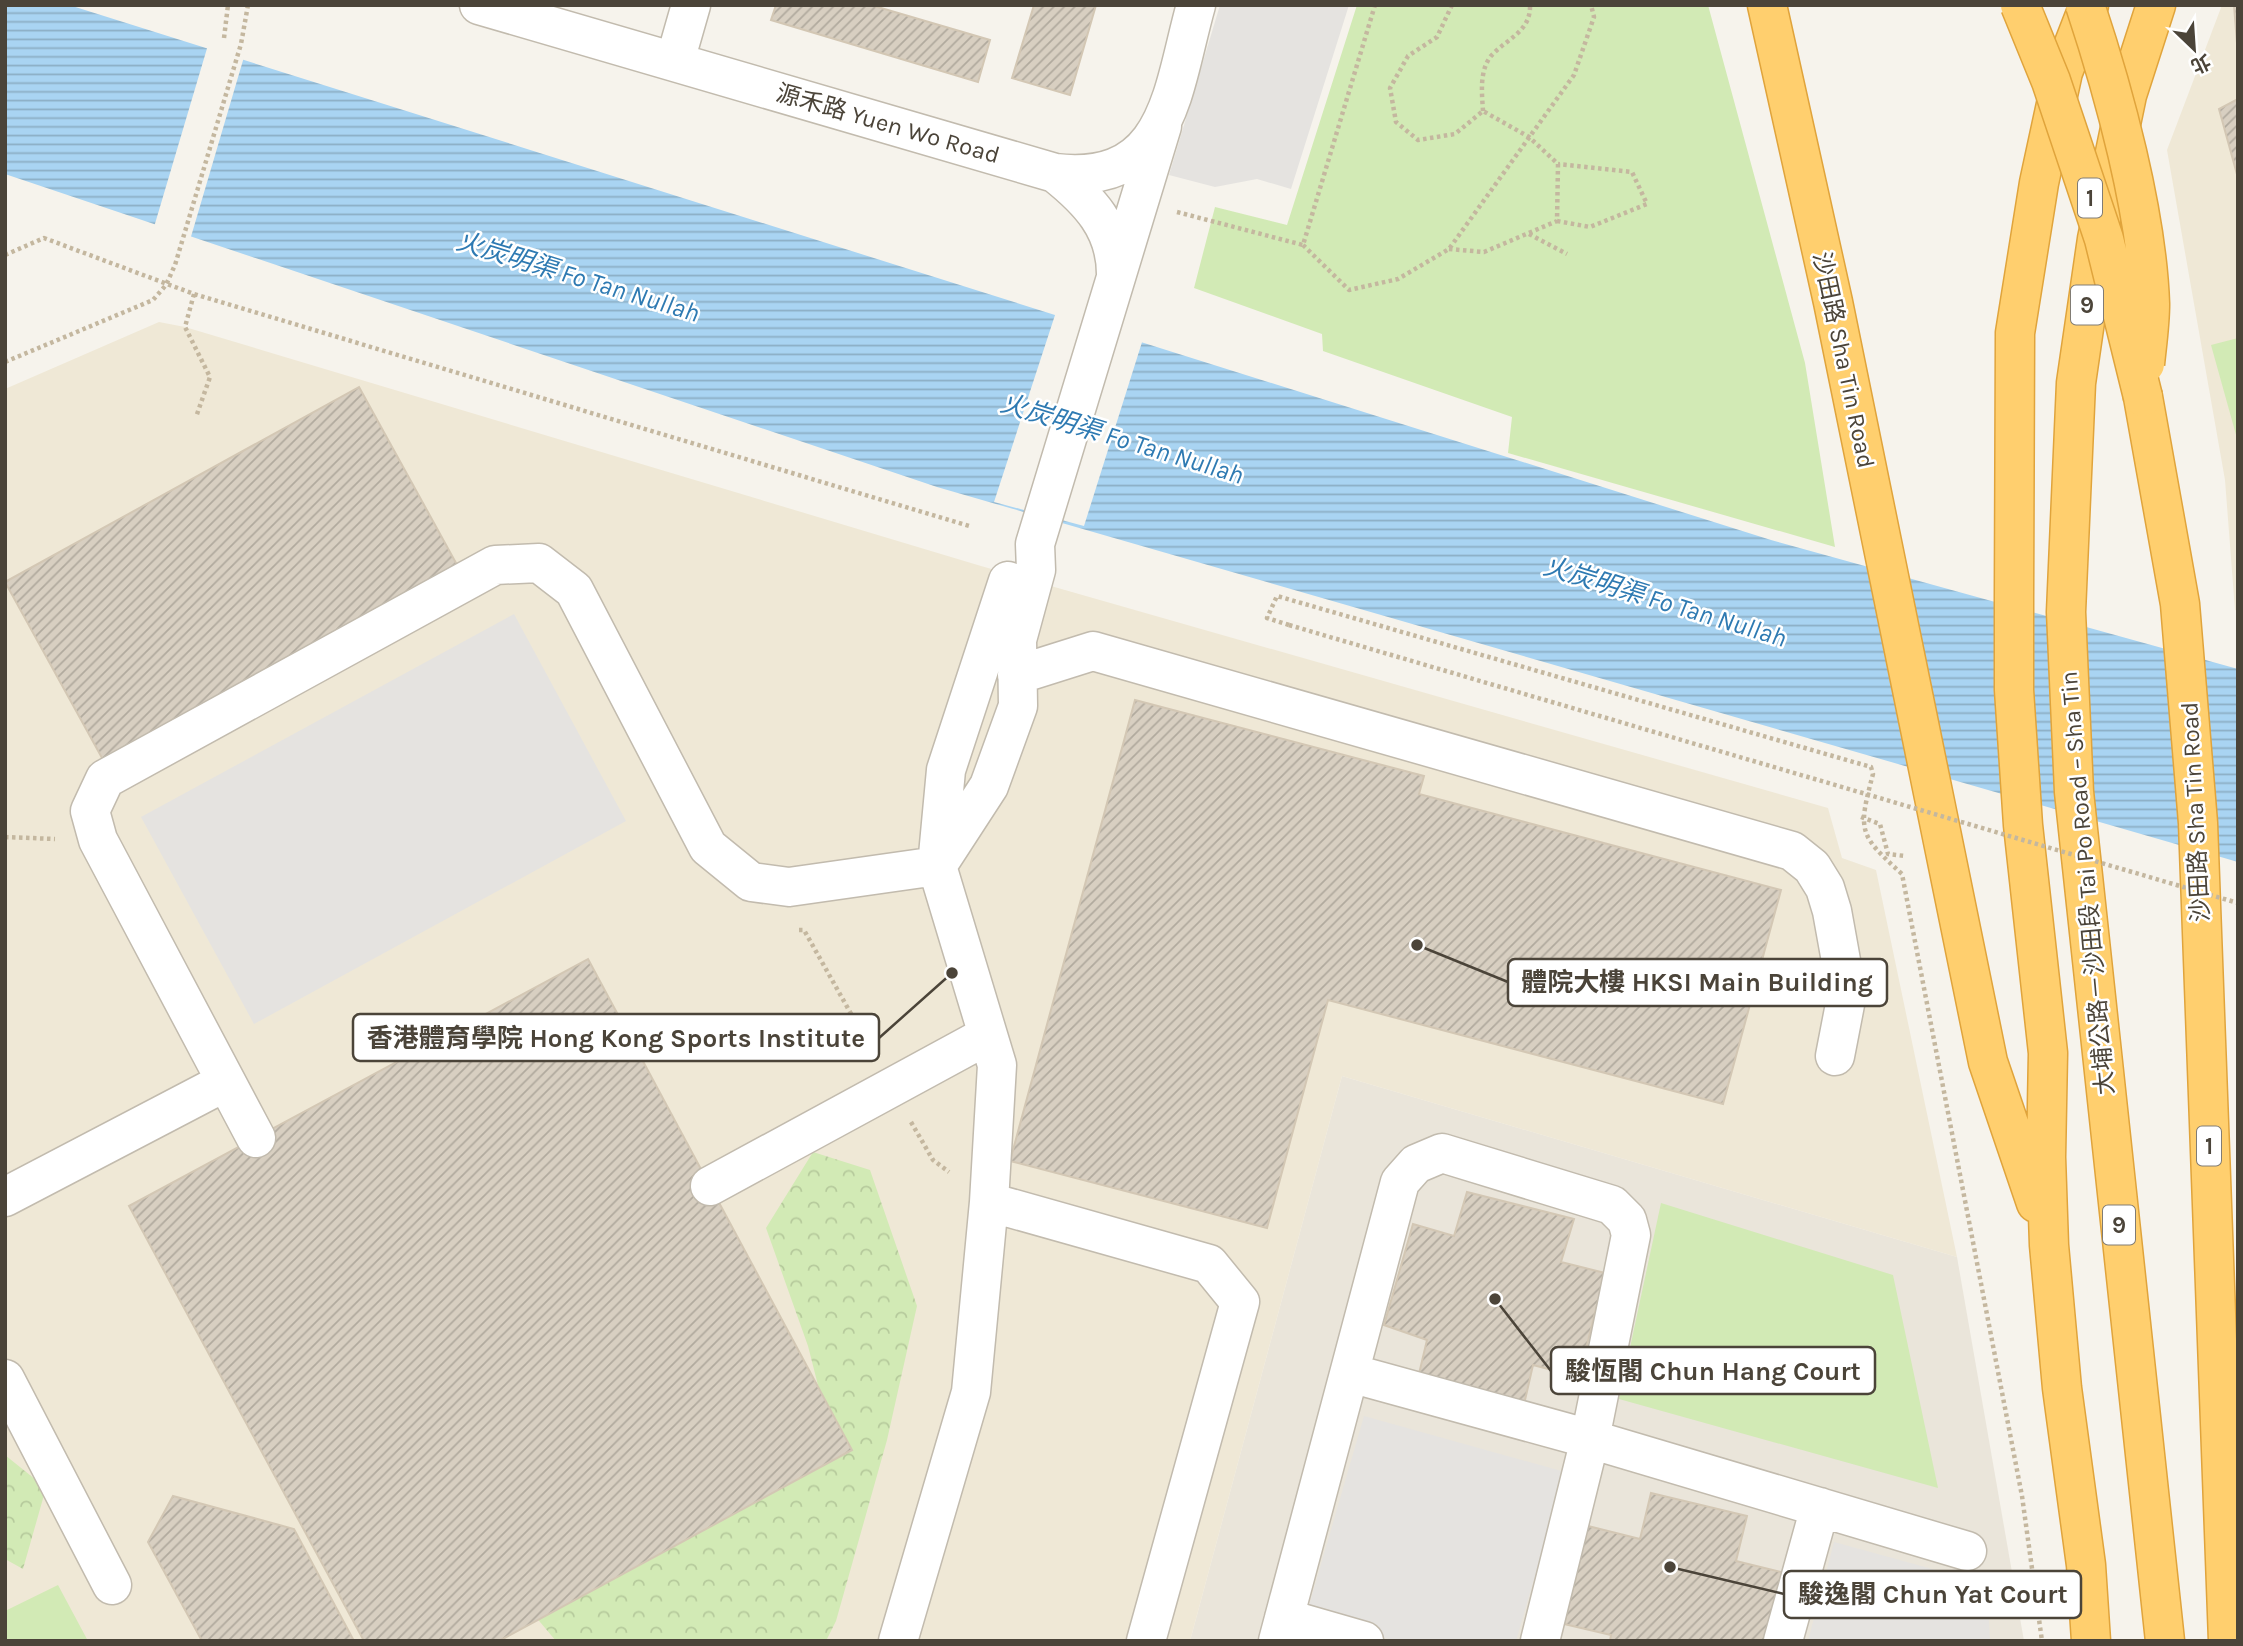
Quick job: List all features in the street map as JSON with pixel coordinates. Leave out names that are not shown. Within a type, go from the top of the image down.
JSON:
[{"type":"highway","name":"沙田路 Sha Tin Road","points":[[1767,5],[1833,302],[1988,1062],[2049,1245]]},
{"type":"highway","name":"沙田路 Sha Tin Road","points":[[2020,5],[2051,81],[2104,239],[2143,397],[2180,604],[2199,863],[2228,1641]]},
{"type":"highway","points":[[2087,5],[2116,109],[2144,249],[2150,305],[2143,397]]},
{"type":"highway","points":[[2087,5],[2063,72],[2039,183],[2015,334],[2014,690],[2023,825],[2048,1053],[2046,1157],[2049,1245],[2062,1388],[2087,1565],[2091,1641]]},
{"type":"highway","name":"大埔公路－沙田段 Tai Po Road – Sha Tin","points":[[2156,5],[2127,95],[2097,239],[2077,370],[2066,612],[2068,695],[2079,842],[2165,1641]]},
{"type":"street","name":"源禾路 Yuen Wo Road","points":[[479,5],[1055,173],[1082,176],[1130,161],[1147,148],[1162,126],[1196,5]]},
{"type":"street","points":[[675,61],[691,5]]},
{"type":"street","points":[[256,1138],[97,840],[90,811],[105,779],[495,565],[539,563],[574,590],[708,847],[751,882],[789,887],[937,866],[989,786],[1018,706],[1017,640],[1036,570],[1035,544],[1162,126]]},
{"type":"street","points":[[1055,173],[1088,201],[1099,215],[1112,240],[1116,282]]},
{"type":"street","points":[[898,1641],[971,1392],[989,1202],[997,1065],[937,866],[946,770],[1010,573],[1014,564],[1035,544]]},
{"type":"street","points":[[1017,675],[1093,651],[1792,850],[1812,867],[1825,888],[1832,911],[1847,994],[1835,1056]]},
{"type":"street","points":[[710,1186],[988,1035]]},
{"type":"street","points":[[5,1197],[225,1082]]},
{"type":"street","points":[[1364,1641],[1281,1629],[1400,1182],[1416,1164],[1442,1153],[1612,1205],[1628,1220],[1631,1235],[1590,1439],[1540,1641]]},
{"type":"street","points":[[989,1202],[1209,1264],[1240,1302],[1146,1641]]},
{"type":"street","points":[[1350,1373],[1590,1439],[1967,1551]]},
{"type":"street","points":[[5,1379],[112,1585]]},
{"type":"street","points":[[1783,1641],[1820,1507]]},
{"type":"path","points":[[224,38],[229,5]]},
{"type":"path","points":[[5,362],[153,300],[166,285],[175,265],[241,44],[248,5]]},
{"type":"path","points":[[1303,245],[1375,5]]},
{"type":"path","points":[[1452,5],[1437,37],[1408,56],[1390,88],[1396,122],[1418,140],[1455,134],[1483,111]]},
{"type":"path","points":[[1483,111],[1481,83],[1490,57],[1513,40],[1531,16],[1530,5]]},
{"type":"path","points":[[1170,210],[1303,245],[1349,290],[1398,279],[1449,249],[1574,75],[1594,17],[1591,5]]},
{"type":"path","points":[[1449,249],[1484,252],[1557,221],[1590,227],[1647,204],[1632,172],[1558,164],[1529,137],[1483,111]]},
{"type":"path","points":[[1557,221],[1558,164]]},
{"type":"path","points":[[1533,231],[1527,235],[1567,254]]},
{"type":"path","points":[[5,255],[44,238],[194,294],[969,526]]},
{"type":"path","points":[[194,294],[185,327],[210,377],[196,417]]},
{"type":"path","points":[[2042,1641],[2020,1483],[1902,874],[1872,846],[1861,817],[1873,774],[1871,767],[1277,596],[1267,618],[1289,625],[1893,800],[2238,903]]},
{"type":"path","points":[[1893,800],[1895,811]]},
{"type":"path","points":[[1861,817],[1880,824],[1888,854],[1905,856],[1903,845]]},
{"type":"path","points":[[791,929],[804,930],[933,1160],[989,1202]]},
{"type":"shaded area","points":[[1220,5],[1349,5],[1291,189],[1257,179],[1215,187],[1169,175]]},
{"type":"shaded area","points":[[2222,5],[2238,5],[2238,611],[2235,610],[2225,480],[2167,150]]},
{"type":"shaded area","points":[[159,322],[185,327],[981,566],[1828,808],[1842,858],[1876,870],[1957,1257],[1342,1076],[1190,1641],[5,1641],[5,389]]},
{"type":"shaded area","points":[[514,614],[626,821],[254,1024],[141,817]]},
{"type":"shaded area","points":[[1342,1076],[1957,1257],[2024,1641],[1190,1641]]},
{"type":"shaded area","points":[[1364,1416],[1565,1472],[1516,1641],[1396,1641],[1306,1616]]},
{"type":"shaded area","points":[[1834,1542],[1987,1584],[1990,1641],[1808,1641]]},
{"type":"green space","points":[[1357,5],[1708,5],[1805,363],[1835,547],[1508,453],[1512,417],[1323,351],[1322,334],[1194,288],[1215,207],[1287,225]]},
{"type":"green space","points":[[2238,338],[2238,442],[2211,345]]},
{"type":"green space","points":[[813,1152],[870,1170],[917,1306],[887,1440],[836,1621],[826,1641],[556,1641],[535,1616],[641,1565],[836,1456],[808,1346],[766,1228]]},
{"type":"green space","points":[[1661,1203],[1893,1275],[1938,1488],[1619,1399]]},
{"type":"green space","points":[[5,1455],[46,1488],[23,1569],[5,1559]]},
{"type":"green space","points":[[58,1585],[88,1641],[5,1641],[5,1611]]},
{"type":"water","name":"火炭明渠 Fo Tan Nullah","points":[[5,5],[69,5],[1771,540],[2238,669],[2238,862],[937,487],[5,174]]},
{"type":"pier","points":[[208,45],[244,57],[190,240],[154,227]]},
{"type":"pier","points":[[1056,312],[1143,339],[1084,526],[994,502]]},
{"type":"building","points":[[776,5],[871,5],[990,40],[978,82],[771,20]]},
{"type":"building","points":[[1034,5],[1096,5],[1070,95],[1012,78]]},
{"type":"building","points":[[2234,5],[2238,5],[2238,56]]},
{"type":"building","points":[[2238,99],[2238,178],[2219,109]]},
{"type":"building","points":[[359,387],[461,572],[107,767],[5,582]]},
{"type":"building","points":[[1135,700],[1424,776],[1419,794],[1781,890],[1723,1104],[1328,1000],[1267,1228],[1010,1161]]},
{"type":"building","points":[[588,959],[852,1450],[499,1641],[364,1641],[129,1206]]},
{"type":"building","points":[[1467,1192],[1574,1219],[1561,1262],[1605,1273],[1579,1377],[1533,1365],[1523,1409],[1418,1378],[1427,1340],[1384,1325],[1413,1224],[1454,1236]]},
{"type":"building","points":[[1651,1493],[1747,1516],[1736,1561],[1789,1574],[1773,1641],[1610,1641],[1611,1635],[1564,1624],[1588,1526],[1640,1539]]},
{"type":"building","points":[[173,1496],[294,1529],[354,1641],[202,1641],[148,1542]]},
{"type":"place","name":"體院大樓 HKSI Main Building","points":[[1417,945]]},
{"type":"place","name":"香港體育學院 Hong Kong Sports Institute","points":[[952,973]]},
{"type":"place","name":"駿恆閣 Chun Hang Court","points":[[1495,1299]]},
{"type":"place","name":"駿逸閣 Chun Yat Court","points":[[1670,1567]]}]
